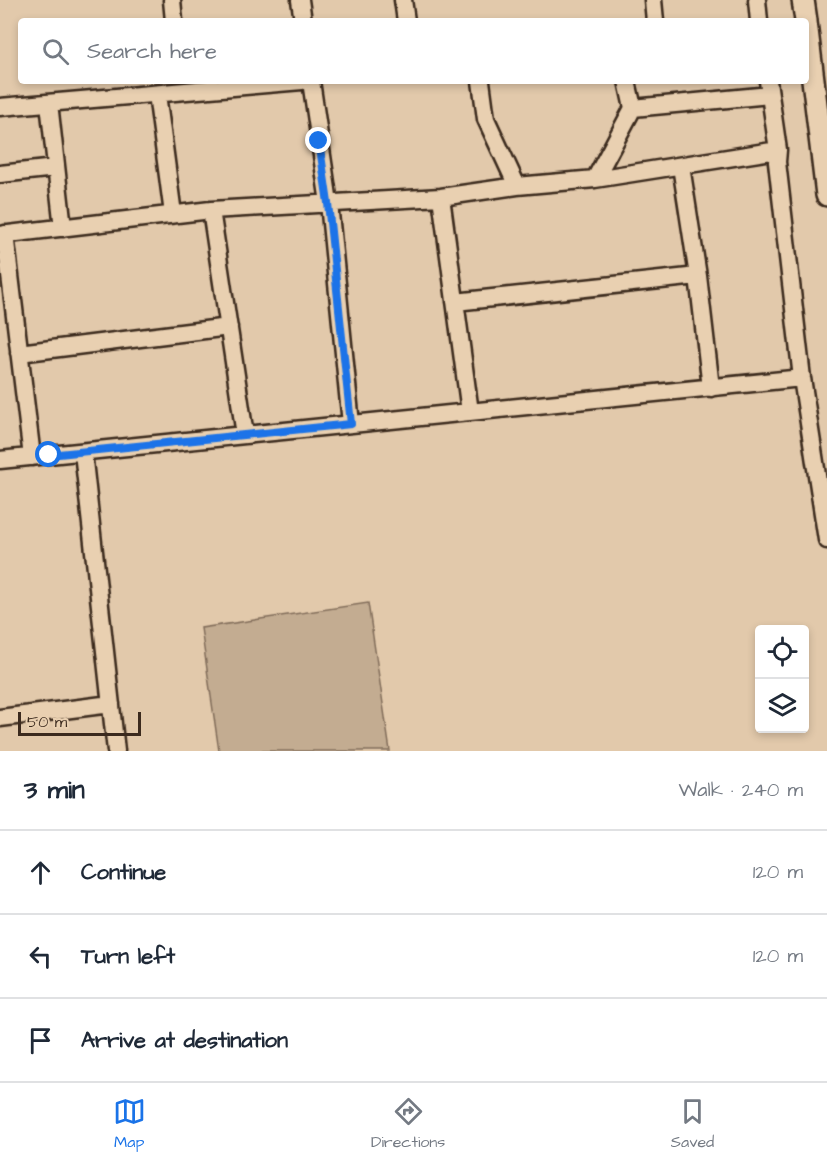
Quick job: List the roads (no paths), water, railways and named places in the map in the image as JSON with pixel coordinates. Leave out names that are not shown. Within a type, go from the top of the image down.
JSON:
[{"type":"main road","points":[[803,0],[805,18]]},
{"type":"main road","points":[[809,47],[827,195]]},
{"type":"street","points":[[172,0],[174,18]]},
{"type":"street","points":[[300,0],[303,18]]},
{"type":"street","points":[[402,0],[405,18]]},
{"type":"street","points":[[653,0],[656,18]]},
{"type":"street","points":[[757,0],[759,18]]},
{"type":"street","points":[[0,106],[158,94],[179,86],[228,84]]},
{"type":"street","points":[[311,84],[328,203],[351,424]]},
{"type":"street","points":[[480,84],[486,119],[517,186]]},
{"type":"street","points":[[595,179],[633,108],[628,84]]},
{"type":"street","points":[[633,108],[769,88],[778,150],[777,162],[802,378],[827,540]]},
{"type":"street","points":[[158,94],[173,214]]},
{"type":"street","points":[[49,103],[63,228]]},
{"type":"street","points":[[32,457],[3,235],[211,210],[441,197],[517,186],[595,179],[778,150]]},
{"type":"street","points":[[681,166],[698,276],[711,388]]},
{"type":"street","points":[[0,174],[56,168]]},
{"type":"street","points":[[441,197],[470,412]]},
{"type":"street","points":[[211,210],[246,435]]},
{"type":"street","points":[[454,302],[698,276]]},
{"type":"street","points":[[19,353],[229,327]]},
{"type":"street","points":[[0,460],[802,378]]},
{"type":"street","points":[[83,452],[116,751]]},
{"type":"street","points":[[0,718],[111,704]]}]
